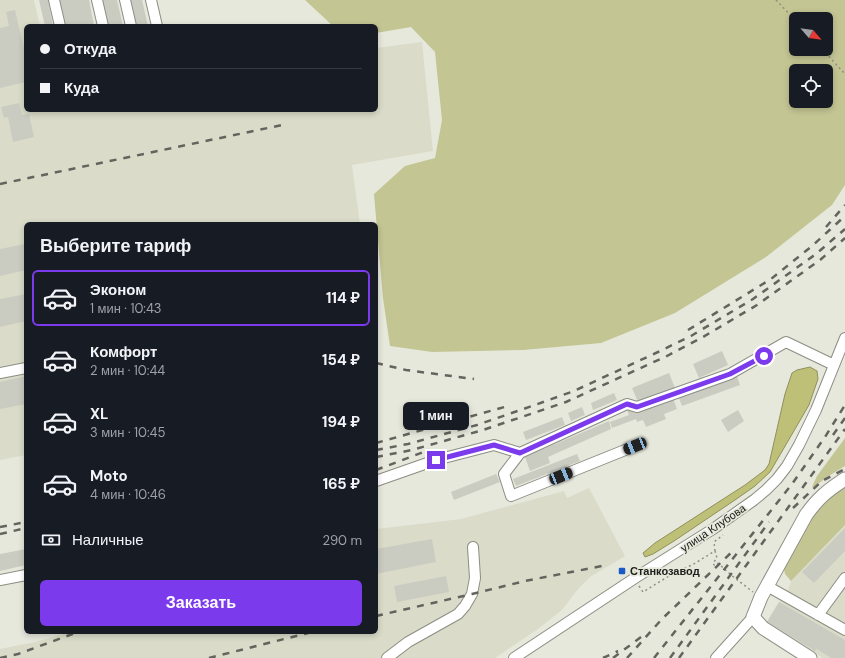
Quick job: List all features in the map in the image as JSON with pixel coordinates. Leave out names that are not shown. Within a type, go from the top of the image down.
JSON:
[{"type":"main road","points":[[810,658],[763,628],[752,617],[806,515],[815,502],[826,492],[845,479]]},
{"type":"street","points":[[54,0],[60,24]]},
{"type":"street","points":[[97,0],[103,24]]},
{"type":"street","points":[[125,0],[131,24]]},
{"type":"street","points":[[151,0],[157,24]]},
{"type":"street","name":"улица Клубова","points":[[514,658],[635,578],[713,529],[766,490],[787,466],[799,446],[816,410],[845,338]]},
{"type":"street","points":[[635,446],[511,496],[504,474],[520,453],[627,404],[637,407],[730,374],[786,342],[834,365]]},
{"type":"street","points":[[0,373],[24,368]]},
{"type":"street","points":[[378,480],[436,460],[494,445],[520,453]]},
{"type":"street","points":[[387,658],[408,642],[458,614],[465,606],[472,594],[475,578],[474,547]]},
{"type":"street","points":[[0,580],[24,575]]},
{"type":"street","points":[[818,615],[845,578]]},
{"type":"street","points":[[764,592],[818,615],[845,630]]},
{"type":"street","points":[[717,657],[752,617]]},
{"type":"path","points":[[776,0],[789,14]]},
{"type":"path","points":[[828,56],[845,74]]},
{"type":"path","points":[[723,535],[714,542],[717,558],[713,563],[714,565],[719,564],[731,575],[764,592]]},
{"type":"path","points":[[638,584],[643,592],[677,571],[692,565],[715,551]]},
{"type":"shaded area","points":[[0,0],[34,0],[40,24],[24,24],[24,112],[378,112],[378,48],[422,42],[433,151],[352,165],[360,222],[24,222],[24,455],[0,460]]},
{"type":"shaded area","points":[[305,0],[845,0],[845,185],[832,205],[766,257],[675,313],[601,343],[523,350],[432,352],[390,346],[383,298],[378,222],[376,222],[374,194],[405,166],[435,158],[442,120],[435,52],[411,27],[378,33],[378,24],[331,24]]},
{"type":"shaded area","points":[[810,367],[817,371],[818,379],[809,405],[770,472],[755,486],[735,500],[674,541],[653,554],[645,557],[643,553],[655,543],[745,485],[765,470],[769,464],[785,394],[792,373],[797,370]]},
{"type":"shaded area","points":[[845,438],[845,466],[812,487],[817,476]]},
{"type":"shaded area","points":[[845,485],[845,525],[791,581],[785,574],[784,569],[812,516],[822,503]]},
{"type":"shaded area","points":[[589,488],[625,556],[590,577],[579,588],[562,610],[538,629],[495,658],[0,658],[0,649],[64,634],[378,634],[378,529],[461,519],[564,491],[567,498]]},
{"type":"shaded area","points":[[845,525],[845,658],[823,658],[766,623],[779,602],[787,593],[791,581]]},
{"type":"building","points":[[39,0],[48,0],[53,24],[45,24]]},
{"type":"building","points":[[59,0],[89,0],[94,24],[64,24]]},
{"type":"building","points":[[101,0],[117,0],[123,24],[107,24]]},
{"type":"building","points":[[127,0],[142,0],[148,24],[133,24]]},
{"type":"building","points":[[15,10],[24,48],[24,82],[0,88],[0,28],[9,26],[6,12]]},
{"type":"building","points":[[19,103],[22,115],[29,114],[34,137],[13,142],[8,117],[4,118],[1,107]]},
{"type":"building","points":[[24,244],[24,270],[0,276],[0,249]]},
{"type":"building","points":[[24,294],[24,321],[0,327],[0,299]]},
{"type":"building","points":[[722,351],[728,365],[699,378],[693,364]]},
{"type":"building","points":[[669,373],[675,388],[638,402],[632,388]]},
{"type":"building","points":[[24,376],[24,404],[0,409],[0,382]]},
{"type":"building","points":[[737,376],[740,385],[682,406],[679,398]]},
{"type":"building","points":[[614,393],[617,400],[593,410],[591,403]]},
{"type":"building","points":[[673,398],[677,409],[664,414],[666,419],[646,427],[643,420],[637,422],[636,419],[612,428],[610,422],[629,415],[627,410],[632,408],[634,413]]},
{"type":"building","points":[[582,407],[585,415],[571,421],[568,413]]},
{"type":"building","points":[[738,410],[744,421],[728,432],[721,420]]},
{"type":"building","points":[[562,417],[565,425],[526,440],[523,432]]},
{"type":"building","points":[[609,421],[611,429],[548,457],[550,463],[530,471],[525,457]]},
{"type":"building","points":[[577,454],[580,461],[516,486],[513,479]]},
{"type":"building","points":[[496,474],[500,482],[454,500],[451,492]]},
{"type":"building","points":[[845,528],[845,551],[814,583],[802,572]]},
{"type":"building","points":[[432,539],[436,562],[378,574],[378,549]]},
{"type":"building","points":[[24,549],[24,565],[0,571],[0,554]]},
{"type":"building","points":[[446,576],[449,592],[397,602],[394,586]]},
{"type":"building","points":[[779,602],[845,640],[845,658],[831,658],[817,649],[815,651],[767,622]]},
{"type":"railway","points":[[0,184],[287,124]]},
{"type":"railway","points":[[826,227],[845,205]]},
{"type":"railway","points":[[688,330],[771,279],[812,246],[845,216]]},
{"type":"railway","points":[[378,450],[408,444],[477,425],[532,406],[574,391],[658,352],[691,336],[753,299],[816,254],[845,229]]},
{"type":"railway","points":[[378,457],[412,450],[483,430],[566,402],[667,356],[703,337],[757,305],[820,260],[845,238]]},
{"type":"railway","points":[[378,363],[406,370],[474,379]]},
{"type":"railway","points":[[654,658],[792,484],[825,437],[845,405]]},
{"type":"railway","points":[[378,442],[508,406]]},
{"type":"railway","points":[[833,435],[845,418]]},
{"type":"railway","points":[[679,658],[845,429]]},
{"type":"railway","points":[[378,469],[429,450]]},
{"type":"railway","points":[[793,508],[822,481],[845,469]]},
{"type":"railway","points":[[0,527],[24,522]]},
{"type":"railway","points":[[670,658],[769,522]]},
{"type":"railway","points":[[0,534],[24,528]]},
{"type":"railway","points":[[627,658],[662,619],[735,549]]},
{"type":"railway","points":[[378,616],[525,581],[602,566]]},
{"type":"railway","points":[[0,658],[18,654],[73,634]]},
{"type":"railway","points":[[209,658],[304,634]]},
{"type":"railway","points":[[613,658],[641,637]]},
{"type":"railway","points":[[603,658],[618,651]]},
{"type":"place","name":"Станкозавод","points":[[622,571]]},
{"type":"route","points":[[436,460],[494,445],[520,453],[627,404],[637,407],[730,374],[764,356]]}]
